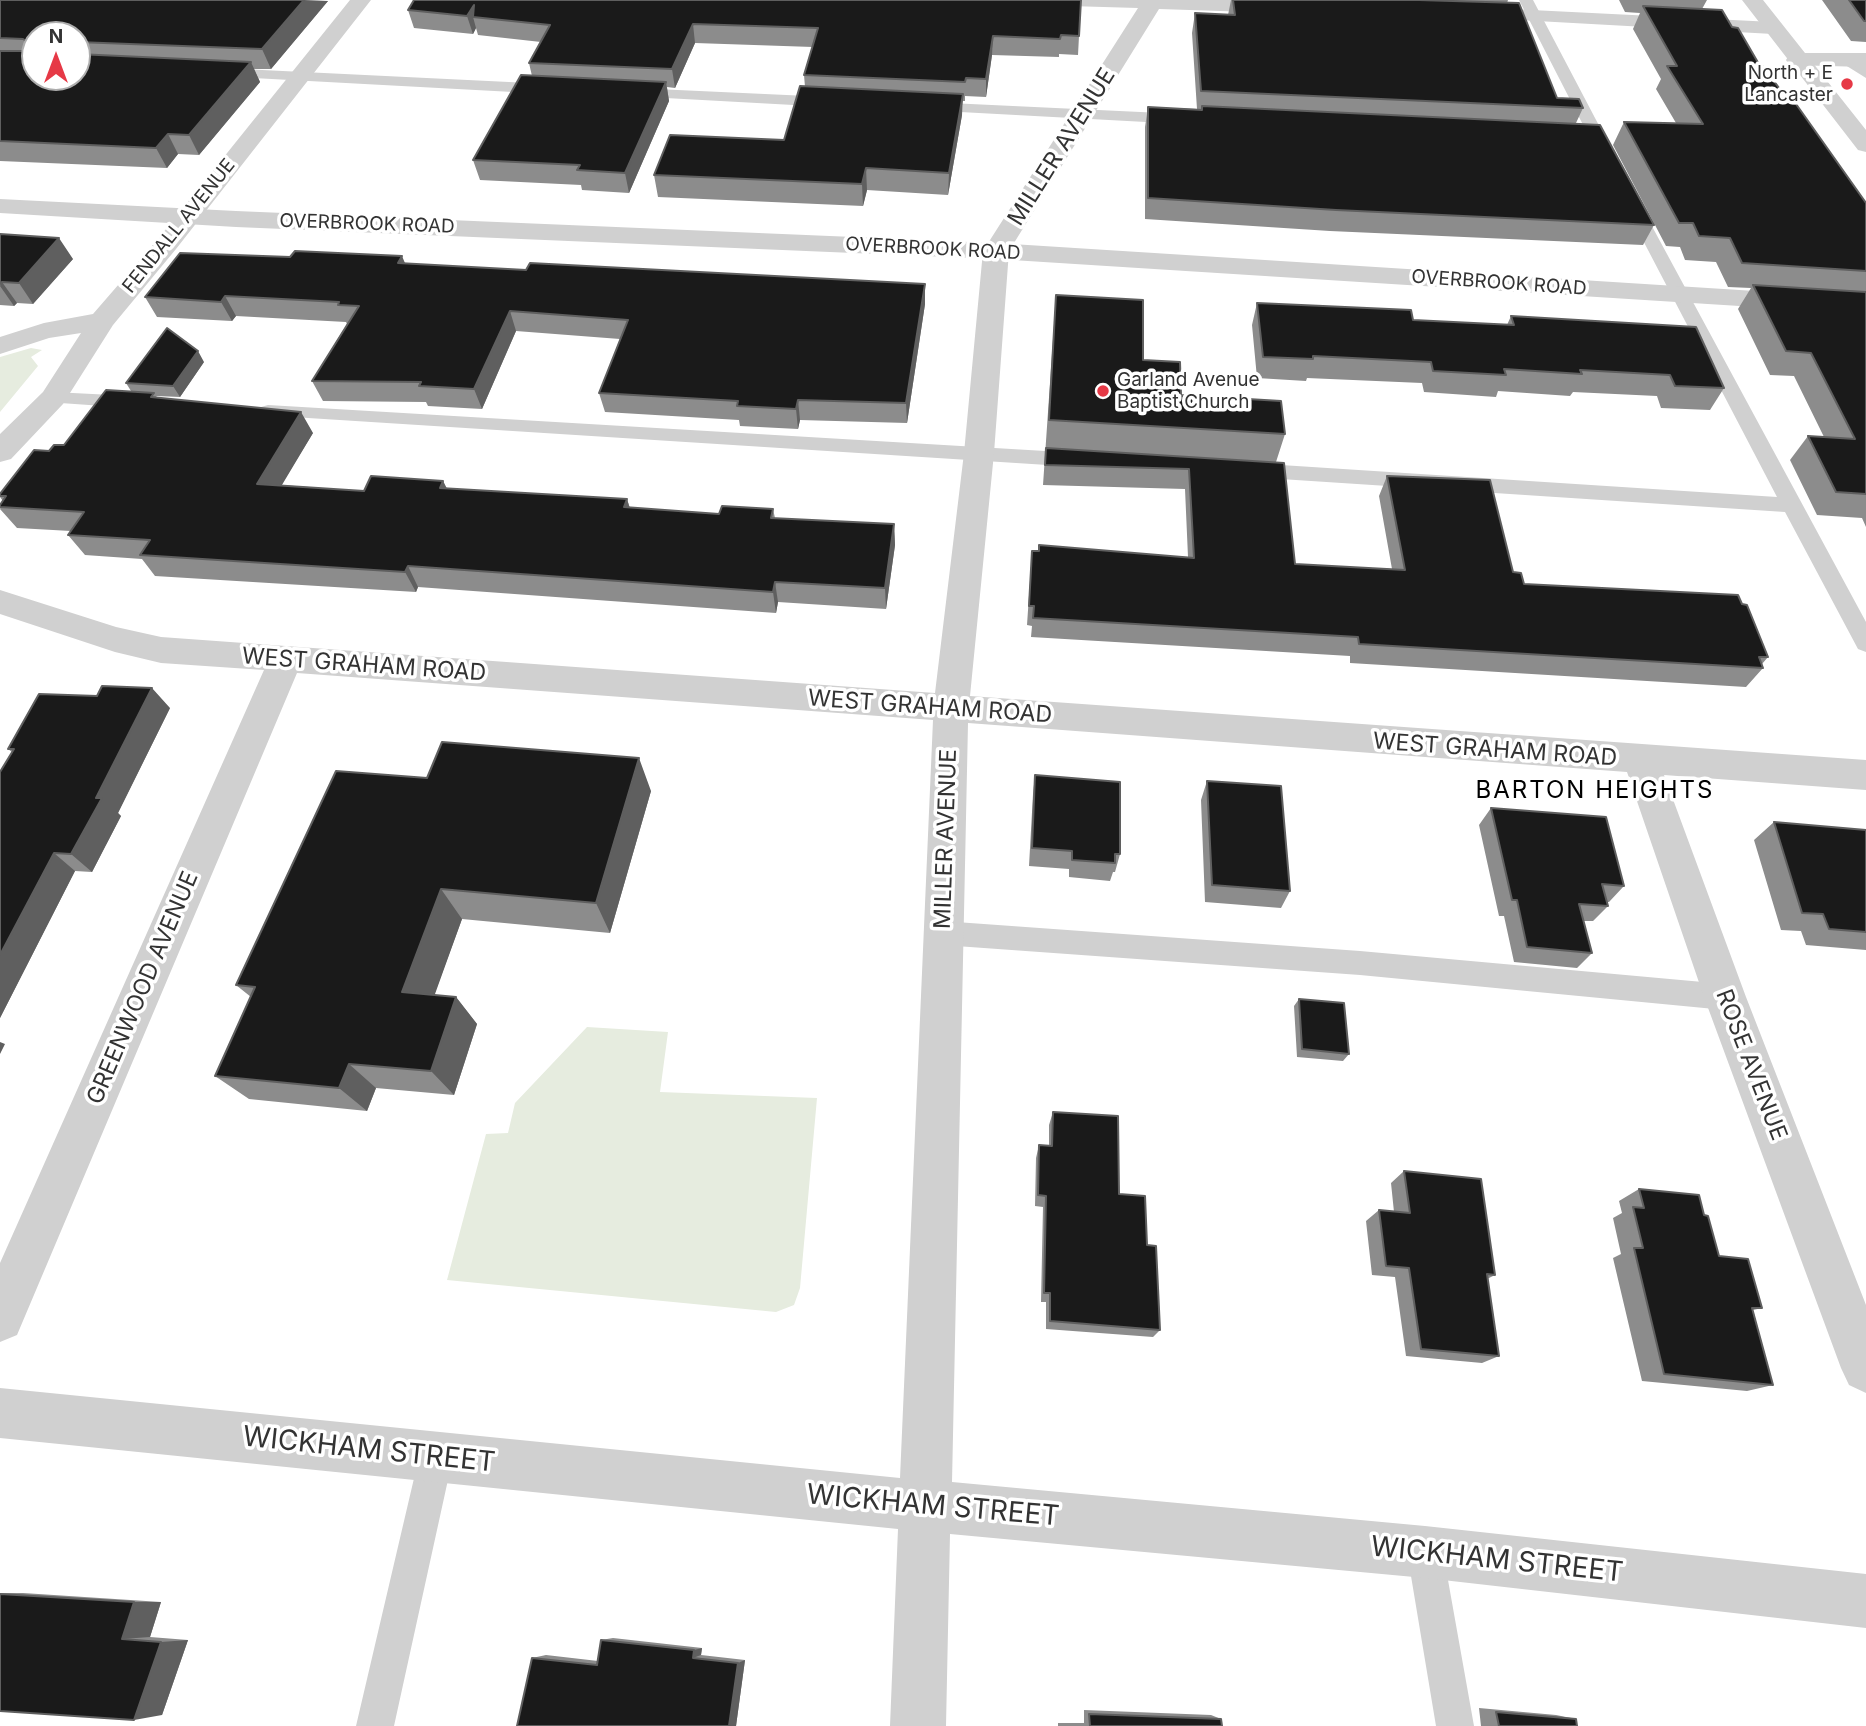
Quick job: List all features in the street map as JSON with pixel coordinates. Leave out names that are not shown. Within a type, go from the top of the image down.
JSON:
[{"type":"street","name":"FENDALL AVENUE","points":[[0,452],[53,398],[102,321],[361,0]]},
{"type":"street","points":[[1069,0],[1297,8]]},
{"type":"street","points":[[1752,0],[1866,145]]},
{"type":"street","name":"MILLER AVENUE","points":[[918,1726],[951,708],[979,453],[996,251],[1153,2]]},
{"type":"street","points":[[1451,12],[1530,8],[1773,28]]},
{"type":"street","points":[[1797,60],[1856,60]]},
{"type":"street","name":"OVERBROOK ROAD","points":[[0,206],[996,251],[1866,306]]},
{"type":"street","points":[[0,346],[44,331],[102,321]]},
{"type":"street","name":"WEST GRAHAM ROAD","points":[[2,604],[115,639],[162,650],[1641,761],[1866,775]]},
{"type":"street","name":"GREENWOOD AVENUE","points":[[0,1318],[286,659]]},
{"type":"street","name":"ROSE AVENUE","points":[[1641,761],[1725,997],[1866,1368]]},
{"type":"street","name":"WICKHAM STREET","points":[[0,1413],[925,1506],[1425,1552],[1866,1601]]},
{"type":"lane","points":[[1530,8],[1590,137],[1618,178],[1678,295],[1794,505],[1866,643]]},
{"type":"lane","points":[[1856,60],[1866,73]]},
{"type":"lane","points":[[201,72],[563,89]]},
{"type":"lane","points":[[618,92],[840,103]]},
{"type":"lane","points":[[909,106],[1201,120]]},
{"type":"lane","points":[[53,398],[153,404]]},
{"type":"lane","points":[[250,410],[1097,461]]},
{"type":"lane","points":[[1236,470],[1794,505]]},
{"type":"lane","points":[[942,933],[1360,963],[1725,997]]},
{"type":"lane","points":[[375,1726],[436,1457]]},
{"type":"lane","points":[[1425,1552],[1455,1726]]},
{"type":"shaded area","points":[[31,348],[42,350],[31,357],[38,366],[0,412],[0,357]]},
{"type":"shaded area","points":[[587,1027],[668,1032],[660,1092],[817,1098],[800,1288],[794,1305],[776,1312],[447,1280],[486,1134],[508,1133],[515,1103]]},
{"type":"building","points":[[0,0],[304,0],[262,49],[91,43],[91,21],[21,21],[21,39],[0,38]]},
{"type":"building","points":[[414,0],[1081,0],[1079,36],[1061,35],[1060,39],[993,36],[986,79],[966,78],[965,82],[804,75],[818,28],[693,24],[672,69],[529,63],[550,25],[473,17],[474,5],[467,16],[408,10]]},
{"type":"building","points":[[1233,0],[1519,3],[1557,98],[1579,99],[1583,108],[1201,91],[1195,13],[1235,15]]},
{"type":"building","points":[[1849,0],[1866,0],[1866,21],[1864,21]]},
{"type":"building","points":[[1643,6],[1722,10],[1732,27],[1738,28],[1760,66],[1763,66],[1790,103],[1796,104],[1866,203],[1866,271],[1742,263],[1730,238],[1699,236],[1693,223],[1679,223],[1624,122],[1703,124],[1667,66],[1677,66]]},
{"type":"building","points":[[0,51],[21,51],[21,91],[91,91],[91,55],[251,62],[189,135],[168,134],[156,148],[0,141]]},
{"type":"building","points":[[521,75],[666,82],[625,173],[577,170],[580,165],[473,160]]},
{"type":"building","points":[[800,86],[963,94],[949,173],[866,168],[862,184],[654,175],[670,135],[784,140]]},
{"type":"building","points":[[1202,106],[1600,125],[1654,225],[1148,198],[1148,107],[1202,110]]},
{"type":"building","points":[[0,234],[59,238],[19,283],[0,284]]},
{"type":"building","points":[[295,251],[402,256],[398,263],[526,270],[530,263],[925,284],[906,403],[798,400],[796,409],[737,406],[738,401],[599,393],[628,320],[510,311],[474,389],[419,386],[421,382],[312,381],[359,306],[338,305],[339,302],[225,296],[221,302],[145,297],[180,253],[290,257]]},
{"type":"building","points":[[1753,285],[1866,292],[1866,494],[1836,492],[1808,436],[1855,439],[1811,353],[1786,351]]},
{"type":"building","points":[[1056,295],[1143,300],[1143,360],[1180,362],[1181,395],[1281,401],[1285,434],[1049,420]]},
{"type":"building","points":[[1257,303],[1411,310],[1413,320],[1514,325],[1511,316],[1696,327],[1724,388],[1675,386],[1670,375],[1580,370],[1582,374],[1504,369],[1506,375],[1433,371],[1431,362],[1313,356],[1313,359],[1263,357]]},
{"type":"building","points":[[167,328],[198,351],[173,386],[126,383]]},
{"type":"building","points":[[106,390],[154,393],[151,397],[301,412],[257,484],[364,491],[371,476],[443,481],[440,488],[627,499],[624,507],[719,514],[722,506],[773,509],[771,518],[894,524],[885,588],[775,582],[773,592],[408,566],[405,572],[140,555],[150,540],[68,535],[84,512],[0,507],[6,496],[0,494],[34,450],[49,451],[54,445],[64,445]]},
{"type":"building","points":[[1046,448],[1284,463],[1295,564],[1405,570],[1387,476],[1490,480],[1513,572],[1521,573],[1524,584],[1738,595],[1742,604],[1747,605],[1768,657],[1759,657],[1763,668],[1359,644],[1358,637],[1033,618],[1034,606],[1029,606],[1032,551],[1039,551],[1039,545],[1194,558],[1189,469],[1045,465]]},
{"type":"building","points":[[102,686],[152,688],[96,798],[102,798],[71,854],[54,853],[0,955],[0,772],[14,749],[8,749],[39,694],[97,696]]},
{"type":"building","points":[[442,742],[639,758],[596,903],[441,889],[402,992],[456,997],[431,1071],[349,1064],[339,1088],[215,1076],[255,987],[236,985],[336,771],[427,778]]},
{"type":"building","points":[[1035,775],[1120,782],[1120,854],[1115,854],[1115,863],[1072,860],[1072,851],[1032,848]]},
{"type":"building","points":[[1207,781],[1281,786],[1290,891],[1212,885]]},
{"type":"building","points":[[1491,808],[1606,817],[1624,886],[1602,884],[1608,906],[1579,904],[1592,953],[1527,947],[1517,900],[1512,900]]},
{"type":"building","points":[[1774,822],[1866,830],[1866,932],[1829,929],[1823,914],[1802,913]]},
{"type":"building","points":[[1299,999],[1344,1003],[1349,1054],[1302,1049]]},
{"type":"building","points":[[1053,1112],[1118,1116],[1119,1194],[1145,1196],[1147,1245],[1156,1246],[1160,1330],[1050,1321],[1050,1293],[1044,1293],[1046,1196],[1038,1195],[1039,1145],[1052,1146]]},
{"type":"building","points":[[1404,1171],[1481,1179],[1495,1275],[1487,1274],[1499,1356],[1421,1349],[1409,1268],[1386,1266],[1379,1210],[1410,1213]]},
{"type":"building","points":[[1639,1189],[1699,1195],[1719,1256],[1748,1259],[1762,1308],[1752,1308],[1773,1385],[1664,1374],[1634,1248],[1643,1248],[1633,1207],[1644,1208]]},
{"type":"building","points":[[0,1594],[134,1602],[122,1639],[161,1642],[134,1720],[0,1711]]},
{"type":"building","points":[[601,1640],[694,1650],[693,1658],[738,1663],[729,1726],[517,1726],[532,1658],[597,1665]]},
{"type":"building","points":[[1496,1712],[1576,1719],[1577,1726],[1499,1726]]},
{"type":"building","points":[[1089,1714],[1221,1719],[1222,1726],[1090,1726]]},
{"type":"place","name":"North + E Lancaster","points":[[1847,84]]},
{"type":"place","name":"Garland Avenue Baptist Church","points":[[1103,391]]},
{"type":"district","name":"BARTON HEIGHTS","points":[[1595,791]]}]
